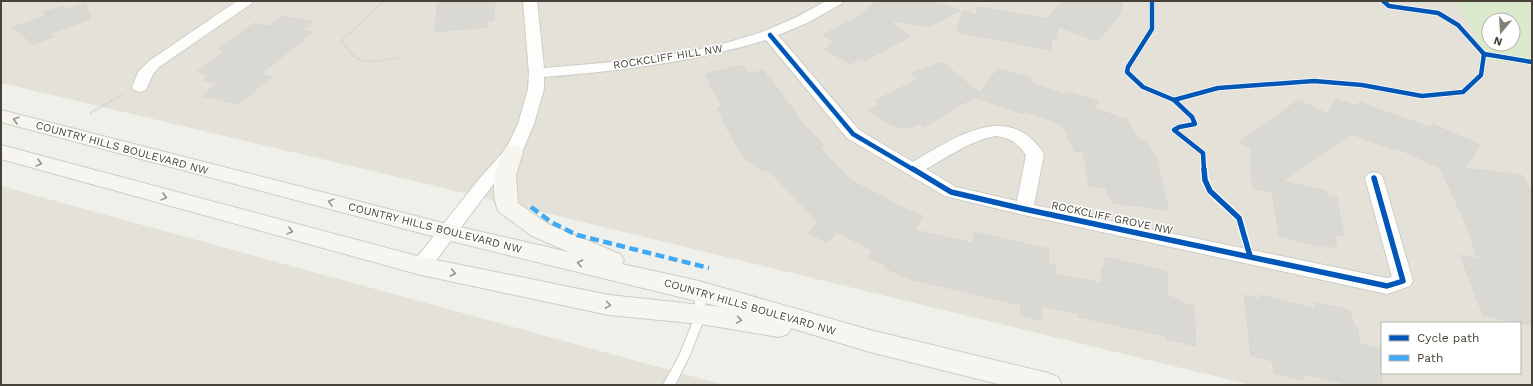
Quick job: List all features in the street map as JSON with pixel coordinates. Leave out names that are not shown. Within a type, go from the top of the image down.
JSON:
[{"type":"main road","name":"COUNTRY HILLS BOULEVARD NW","points":[[1,116],[447,232],[668,284],[700,303]]},
{"type":"main road","name":"COUNTRY HILLS BOULEVARD NW","points":[[1,152],[421,266],[609,305],[700,303],[870,341],[1048,385]]},
{"type":"main road","points":[[513,152],[505,175],[507,206],[540,230],[668,284]]},
{"type":"street","points":[[140,87],[146,72],[154,64],[246,1]]},
{"type":"street","points":[[421,266],[486,182],[513,152],[526,124],[536,89],[537,73],[530,1]]},
{"type":"street","name":"ROCKCLIFF HILL NW","points":[[537,73],[580,70],[675,58],[742,44],[798,24],[836,1]]},
{"type":"street","name":"ROCKCLIFF GROVE NW","points":[[770,35],[853,134],[951,192],[1024,209],[1387,286],[1403,281],[1374,178]]},
{"type":"street","points":[[912,170],[977,134],[1000,130],[1015,134],[1028,143],[1035,154],[1024,209]]},
{"type":"lane","points":[[669,385],[684,357],[700,303]]},
{"type":"path","points":[[384,1],[341,41],[350,54],[362,62],[399,58]]},
{"type":"path","points":[[90,113],[95,109],[140,87]]},
{"type":"shaded area","points":[[1,1],[1532,1],[1532,385],[1251,385],[435,186],[1,83]]},
{"type":"shaded area","points":[[1,186],[724,385],[1,385]]},
{"type":"green space","points":[[1457,1],[1532,1],[1532,66],[1487,59],[1483,52],[1521,52],[1521,12],[1481,12],[1481,47]]},
{"type":"building","points":[[436,1],[495,1],[494,20],[487,21],[487,27],[434,32],[437,11]]},
{"type":"building","points":[[876,1],[933,1],[960,10],[928,27],[890,20],[910,37],[864,61],[860,59],[850,64],[825,49],[830,47],[828,45],[835,42],[823,35],[861,15]]},
{"type":"building","points":[[1063,1],[1123,1],[1120,15],[1097,41],[1058,27],[1056,39],[1052,38],[1051,50],[956,32],[963,10],[976,15],[978,7],[988,8],[1047,19]]},
{"type":"building","points":[[86,3],[91,19],[50,33],[53,37],[33,44],[12,27],[46,16],[43,12],[64,6],[66,10]]},
{"type":"building","points":[[283,16],[313,22],[302,30],[313,32],[261,74],[272,77],[238,104],[202,96],[218,83],[203,80],[209,75],[197,72],[226,51],[218,49],[254,23],[270,26]]},
{"type":"building","points":[[942,62],[980,93],[998,68],[1031,78],[1029,82],[1066,95],[1068,92],[1098,101],[1094,108],[1126,118],[1140,141],[1146,141],[1156,156],[1169,210],[1112,203],[1110,196],[1107,195],[1106,188],[1089,186],[1083,151],[1075,152],[1062,125],[1025,111],[1023,114],[977,98],[964,103],[924,127],[918,123],[912,127],[902,128],[891,125],[868,110],[879,104],[875,101],[918,79],[911,73]]},
{"type":"building","points":[[742,65],[748,74],[764,70],[799,118],[798,119],[825,146],[820,148],[854,182],[888,199],[886,200],[923,216],[915,230],[972,243],[974,232],[1049,249],[1048,264],[1056,266],[1055,274],[1101,283],[1102,266],[1104,267],[1105,257],[1167,272],[1168,296],[1181,300],[1180,303],[1194,306],[1196,346],[1166,339],[1166,336],[1078,317],[1079,314],[1042,306],[1041,320],[1020,315],[1021,305],[909,279],[885,268],[887,266],[867,257],[872,250],[837,232],[827,243],[808,232],[818,222],[767,169],[762,172],[751,161],[749,162],[744,157],[721,119],[724,119],[717,108],[722,107],[705,74]]},
{"type":"building","points":[[1336,99],[1358,106],[1359,102],[1429,127],[1432,124],[1481,145],[1465,168],[1522,175],[1532,192],[1532,326],[1521,324],[1521,322],[1514,322],[1483,315],[1460,255],[1478,259],[1464,220],[1440,168],[1394,147],[1393,149],[1351,134],[1283,181],[1326,191],[1327,195],[1337,197],[1344,236],[1334,234],[1337,248],[1321,244],[1322,247],[1279,236],[1272,190],[1268,192],[1252,188],[1251,148],[1240,142],[1298,100],[1328,114]]},
{"type":"building","points":[[1244,295],[1261,299],[1260,295],[1315,309],[1314,302],[1350,310],[1354,326],[1357,327],[1360,344],[1381,349],[1382,385],[1350,385],[1304,374],[1304,380],[1274,373],[1272,361],[1251,356]]},
{"type":"marked path","points":[[531,207],[551,222],[577,235],[709,268]]},
{"type":"cycle path","points":[[1152,1],[1152,29],[1128,67],[1127,72],[1143,87],[1174,100],[1218,88],[1314,81],[1362,85],[1422,96],[1463,92],[1481,75],[1484,54],[1532,62]]},
{"type":"cycle path","points":[[1383,1],[1389,6],[1438,13],[1458,25],[1484,54]]},
{"type":"cycle path","points":[[770,35],[853,134],[951,192],[1024,209],[1387,286],[1403,281],[1374,178]]},
{"type":"cycle path","points":[[1174,100],[1192,117],[1195,124],[1179,127],[1174,130],[1203,153],[1205,180],[1210,191],[1239,218],[1250,256]]}]
